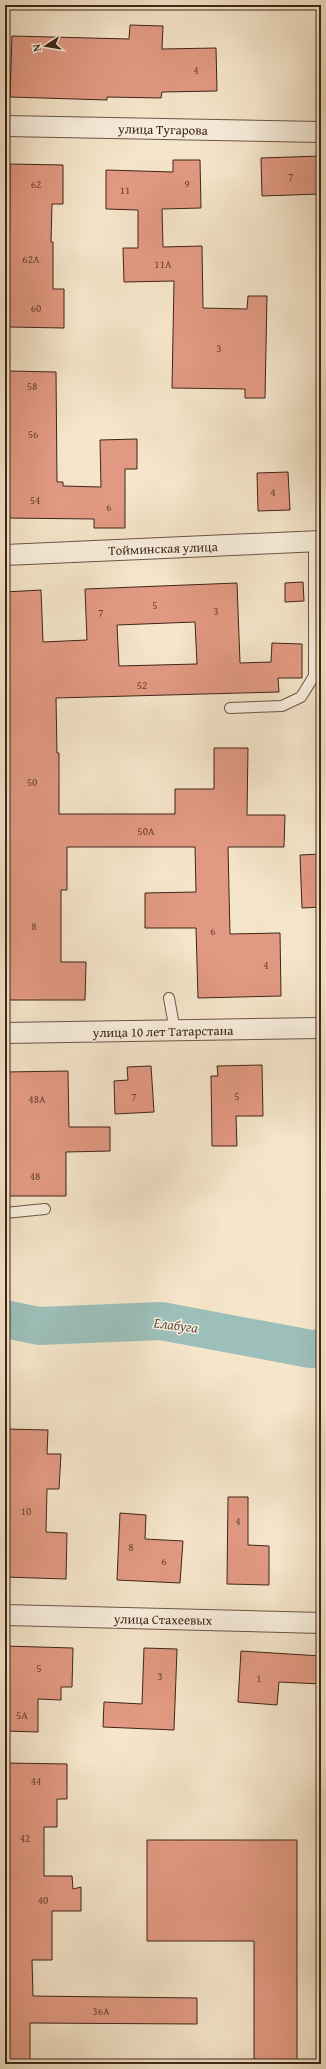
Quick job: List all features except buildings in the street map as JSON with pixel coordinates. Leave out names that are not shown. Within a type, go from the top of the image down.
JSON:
[{"type":"street","name":"улица Тугарова","points":[[5,126],[321,132]]},
{"type":"street","name":"Тойминская улица","points":[[5,554],[317,541]]},
{"type":"street","name":"улица 10 лет Татарстана","points":[[5,1033],[321,1028]]},
{"type":"street","name":"улица Стахеевых","points":[[5,1615],[321,1622]]},
{"type":"lane","points":[[230,708],[282,706],[301,697],[314,676],[317,541]]},
{"type":"lane","points":[[169,998],[175,1031]]},
{"type":"lane","points":[[5,1213],[45,1209]]},
{"type":"waterway","name":"Елабуга","points":[[5,1319],[39,1326],[161,1321],[311,1349],[321,1348]]}]
